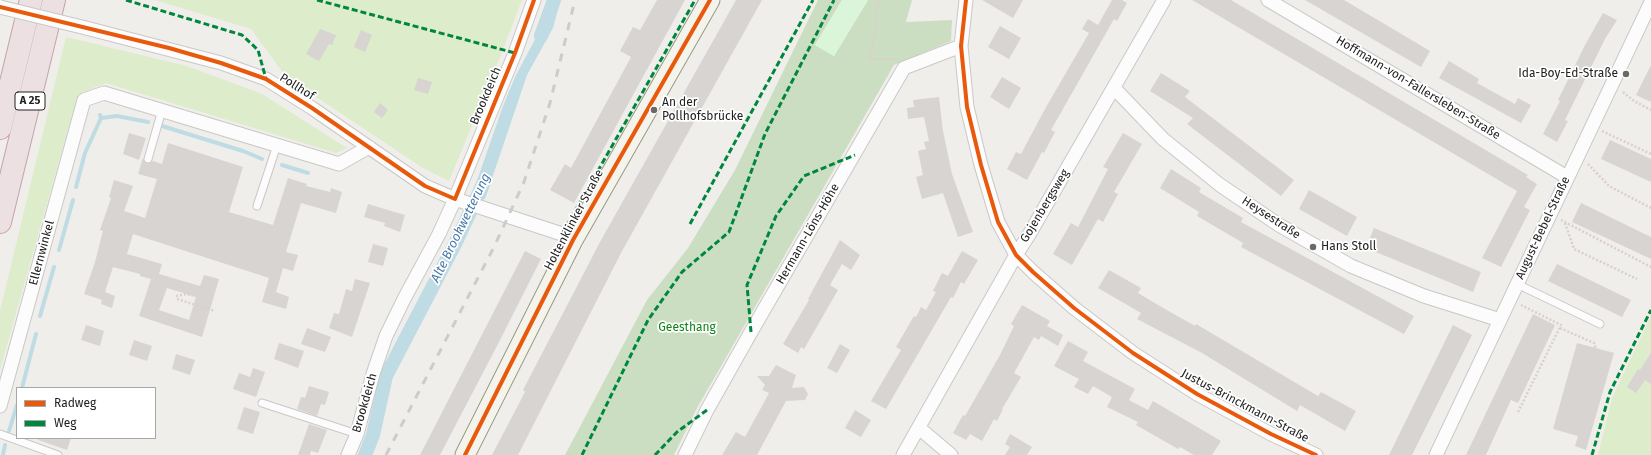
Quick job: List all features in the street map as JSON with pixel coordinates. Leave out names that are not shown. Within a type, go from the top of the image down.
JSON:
[{"type":"highway","name":"A 25","points":[[0,128],[31,0]]},
{"type":"highway","name":"A 25","points":[[0,222],[54,0]]},
{"type":"main road","name":"Holtenklinker Straße","points":[[465,455],[573,240],[710,0]]},
{"type":"street","name":"Brookdeich","points":[[348,455],[357,434],[373,374],[386,336],[439,234],[455,199],[515,53],[534,0]]},
{"type":"street","name":"Justus-Brinckmann-Straße","points":[[966,0],[961,46],[967,107],[981,165],[998,222],[1016,255],[1074,308],[1133,353],[1198,394],[1271,434],[1316,455]]},
{"type":"street","name":"Gojenbergsweg","points":[[903,455],[1016,255],[1164,0]]},
{"type":"street","name":"Hoffmann-von-Fallersleben-Straße","points":[[1268,0],[1567,177]]},
{"type":"street","name":"August-Bebel-Straße","points":[[1436,455],[1551,213],[1647,2]]},
{"type":"street","name":"Pollhof","points":[[0,7],[206,59],[266,79],[312,108],[425,186],[455,199],[562,234],[573,240]]},
{"type":"street","name":"Hermann-Löns-Höhe","points":[[685,455],[707,410],[751,332],[904,68],[961,46]]},
{"type":"street","name":"Heysestraße","points":[[1114,88],[1163,139],[1220,184],[1279,225],[1351,266],[1424,296],[1500,320]]},
{"type":"street","name":"Ellernwinkel","points":[[0,406],[84,100],[104,93],[162,110]]},
{"type":"street","points":[[162,110],[339,164],[369,147]]},
{"type":"street","points":[[919,428],[951,455]]},
{"type":"lane","points":[[148,159],[162,110]]},
{"type":"lane","points":[[257,206],[277,145]]},
{"type":"lane","points":[[1517,284],[1600,324]]},
{"type":"lane","points":[[262,402],[357,434]]},
{"type":"lane","points":[[0,434],[58,455]]},
{"type":"path","points":[[878,0],[875,35],[870,49],[869,59],[895,58]]},
{"type":"path","points":[[1620,91],[1634,101],[1651,110]]},
{"type":"path","points":[[1601,131],[1651,154]]},
{"type":"path","points":[[1586,162],[1609,186],[1651,208]]},
{"type":"path","points":[[1551,213],[1565,223],[1651,267]]},
{"type":"path","points":[[1565,223],[1574,248],[1637,279]]},
{"type":"path","points":[[196,296],[186,294],[177,297],[215,311]]},
{"type":"path","points":[[1510,299],[1561,325],[1560,328],[1594,344],[1596,349]]},
{"type":"path","points":[[1518,412],[1560,328]]},
{"type":"green space","points":[[155,0],[522,0],[449,181],[423,168],[286,77],[251,29]]},
{"type":"green space","name":"Geesthang","points":[[818,0],[842,0],[815,45],[834,56],[868,0],[912,0],[906,22],[952,20],[951,41],[894,65],[697,408],[674,455],[565,455],[647,300],[688,248],[735,170]]},
{"type":"green space","points":[[842,0],[868,0],[834,56],[815,45]]},
{"type":"green space","points":[[66,37],[187,66],[262,94],[347,148],[336,153],[106,83],[78,94],[0,370],[0,311]]},
{"type":"green space","points":[[1651,316],[1651,455],[1598,455],[1612,398]]},
{"type":"water","points":[[560,2],[553,28],[527,75],[485,199],[472,195],[503,106],[515,77],[541,28]]},
{"type":"building","points":[[657,0],[685,0],[574,203],[550,190],[565,164],[571,168],[631,57],[620,51],[633,27],[640,30]]},
{"type":"building","points":[[736,0],[762,0],[621,253],[518,455],[492,455],[525,392],[523,390],[600,242]]},
{"type":"building","points":[[982,0],[1023,0],[1013,18]]},
{"type":"building","points":[[1112,0],[1122,0],[1127,3],[1117,21],[1114,19],[1051,130],[1055,132],[1027,180],[1007,169],[1016,152],[1021,154],[1089,33],[1082,29],[1088,19],[1098,25]]},
{"type":"building","points":[[1192,0],[1231,0],[1528,175],[1526,177],[1537,184],[1524,207],[1530,210],[1501,267],[1482,258],[1517,191]]},
{"type":"building","points":[[1305,0],[1344,0],[1430,51],[1421,67]]},
{"type":"building","points":[[1603,13],[1617,20],[1605,39],[1565,120],[1568,121],[1557,142],[1543,134],[1560,101],[1558,100],[1585,45]]},
{"type":"building","points":[[1000,26],[1021,38],[1009,59],[988,47]]},
{"type":"building","points":[[320,29],[336,35],[332,45],[329,44],[319,61],[306,54]]},
{"type":"building","points":[[361,30],[372,35],[365,52],[354,47]]},
{"type":"building","points":[[1449,61],[1479,79],[1477,83],[1515,104],[1518,98],[1531,105],[1521,123],[1439,78]]},
{"type":"building","points":[[1651,65],[1651,102],[1636,95]]},
{"type":"building","points":[[1161,73],[1190,91],[1185,97],[1294,180],[1281,196],[1187,124],[1193,118],[1150,91]]},
{"type":"building","points":[[1002,77],[1021,88],[1009,109],[990,97]]},
{"type":"building","points":[[418,78],[432,82],[428,94],[414,90]]},
{"type":"building","points":[[939,97],[943,131],[952,174],[973,232],[958,237],[943,193],[922,199],[916,177],[923,175],[918,151],[926,149],[924,142],[929,141],[924,117],[908,119],[907,108],[914,107],[913,100]]},
{"type":"building","points":[[380,103],[388,110],[382,118],[374,112]]},
{"type":"building","points":[[129,133],[146,138],[139,160],[123,154]]},
{"type":"building","points":[[1123,133],[1142,144],[1114,192],[1118,194],[1103,222],[1098,219],[1072,265],[1053,254],[1071,223],[1078,227],[1108,169],[1103,167]]},
{"type":"building","points":[[1610,140],[1651,159],[1651,182],[1601,159]]},
{"type":"building","points":[[168,143],[243,167],[229,212],[273,225],[288,178],[307,184],[306,186],[330,192],[331,188],[342,192],[336,213],[301,203],[286,252],[298,255],[293,271],[283,268],[276,292],[289,297],[286,309],[262,302],[269,278],[133,234],[127,254],[162,264],[159,274],[200,286],[204,275],[219,279],[202,337],[139,316],[151,279],[140,276],[140,274],[113,267],[104,295],[105,292],[115,296],[112,308],[101,304],[102,300],[84,294],[95,262],[103,231],[100,230],[111,198],[109,197],[114,180],[133,186],[124,211],[145,218],[157,179],[138,174],[143,158],[147,164],[153,161],[162,164]],"holes":[[[167,288],[196,297],[189,320],[159,310]]]},
{"type":"building","points":[[1171,169],[1201,188],[1199,192],[1243,218],[1241,222],[1414,316],[1404,334],[1241,247],[1243,243],[1197,216],[1199,212],[1160,188]]},
{"type":"building","points":[[1309,190],[1357,217],[1347,236],[1299,209]]},
{"type":"building","points":[[1581,203],[1651,237],[1651,259],[1572,222]]},
{"type":"building","points":[[368,204],[405,215],[400,232],[384,226],[385,223],[364,217]]},
{"type":"building","points":[[1374,228],[1481,272],[1473,292],[1366,248]]},
{"type":"building","points":[[840,240],[860,255],[851,270],[842,264],[830,285],[838,290],[804,349],[801,347],[798,353],[783,344],[809,300],[808,299]]},
{"type":"building","points":[[373,244],[388,248],[383,266],[368,262]]},
{"type":"building","points":[[525,251],[541,259],[498,344],[440,455],[420,455]]},
{"type":"building","points":[[962,251],[978,260],[964,284],[961,282],[953,298],[951,297],[886,409],[871,401],[901,350],[896,347],[914,316],[916,317],[921,307],[926,310],[936,292],[933,291],[942,273],[948,276]]},
{"type":"building","points":[[1557,264],[1631,300],[1622,317],[1548,281]]},
{"type":"building","points":[[1109,270],[1141,288],[1138,293],[1165,309],[1195,326],[1196,324],[1318,396],[1321,392],[1356,411],[1345,431],[1300,405],[1297,411],[1202,353],[1137,319],[1141,313],[1098,288]]},
{"type":"building","points":[[355,279],[370,283],[352,337],[329,328],[334,313],[339,314],[346,289],[352,291]]},
{"type":"building","points":[[1022,305],[1050,321],[1047,326],[1063,335],[1058,346],[1041,336],[1039,340],[1034,337],[1014,373],[1021,377],[1002,409],[997,421],[994,419],[982,441],[970,434],[966,440],[953,433],[963,415],[965,416],[1000,355],[1014,326],[1011,324]]},
{"type":"building","points":[[1533,314],[1555,325],[1518,403],[1511,400],[1486,455],[1466,455]]},
{"type":"building","points":[[86,325],[104,331],[100,346],[81,340]]},
{"type":"building","points":[[1453,325],[1472,335],[1412,455],[1389,455]]},
{"type":"building","points":[[307,328],[331,337],[325,352],[301,344]]},
{"type":"building","points":[[134,340],[152,346],[147,361],[129,355]]},
{"type":"building","points":[[1068,341],[1088,352],[1083,361],[1135,389],[1129,400],[1148,410],[1153,401],[1221,441],[1212,455],[1194,455],[1180,447],[1178,449],[1136,425],[1138,422],[1107,407],[1112,397],[1093,386],[1088,394],[1074,387],[1079,379],[1054,366]]},
{"type":"building","points":[[279,343],[304,351],[298,368],[274,359]]},
{"type":"building","points":[[1577,343],[1614,353],[1586,450],[1575,446],[1578,436],[1553,429]]},
{"type":"building","points":[[840,344],[850,350],[837,373],[827,368]]},
{"type":"building","points":[[1651,353],[1651,384],[1645,380],[1636,393],[1627,387],[1638,369],[1640,370]]},
{"type":"building","points":[[176,354],[195,360],[190,375],[172,369]]},
{"type":"building","points":[[776,365],[796,375],[792,388],[804,387],[808,394],[805,400],[786,401],[757,455],[722,455],[736,432],[745,437],[769,393],[762,390],[765,385],[757,376],[769,376]]},
{"type":"building","points":[[253,368],[265,372],[256,397],[233,389],[239,373],[250,377]]},
{"type":"building","points":[[309,386],[329,392],[325,405],[321,404],[317,416],[297,409],[301,397],[305,398]]},
{"type":"building","points":[[244,407],[260,412],[253,434],[237,429]]},
{"type":"building","points":[[855,410],[871,420],[861,437],[845,428]]},
{"type":"building","points":[[309,424],[327,430],[318,453],[311,451],[310,455],[298,455]]},
{"type":"building","points":[[1010,434],[1032,447],[1027,455],[1005,455],[1010,447],[1005,444]]},
{"type":"building","points":[[38,439],[71,439],[67,450]]},
{"type":"waterway","name":"Alte Brookwetterung","points":[[541,36],[554,0]]},
{"type":"waterway","points":[[76,187],[85,153],[101,118],[100,115]]},
{"type":"waterway","points":[[101,118],[117,116],[148,122]]},
{"type":"waterway","points":[[162,126],[243,151],[262,159]]},
{"type":"waterway","points":[[282,165],[308,173]]},
{"type":"waterway","name":"Alte Brookwetterung","points":[[365,455],[373,435],[386,376],[456,242],[485,180]]},
{"type":"waterway","points":[[59,250],[73,200]]},
{"type":"waterway","points":[[40,316],[54,267]]},
{"type":"waterway","points":[[22,387],[36,334]]},
{"type":"waterway","points":[[9,431],[16,408]]},
{"type":"waterway","points":[[3,455],[5,445]]},
{"type":"railway","points":[[386,455],[494,247],[524,182],[550,103],[575,0]]},
{"type":"marked path","points":[[126,0],[242,35],[258,50],[266,79]]},
{"type":"marked path","points":[[317,0],[515,53]]},
{"type":"marked path","points":[[562,234],[695,0]]},
{"type":"marked path","points":[[690,224],[813,0]]},
{"type":"marked path","points":[[582,455],[648,320],[682,272],[729,232],[765,134],[834,0]]},
{"type":"marked path","points":[[751,332],[747,285],[776,216],[804,176],[855,155]]},
{"type":"marked path","points":[[1592,455],[1610,392],[1651,310]]},
{"type":"marked path","points":[[655,455],[677,432],[707,410]]},
{"type":"cycle path","points":[[0,7],[169,48],[221,63],[266,79],[312,108],[425,186],[455,199],[515,53],[534,0]]},
{"type":"cycle path","points":[[465,455],[573,240],[710,0]]},
{"type":"cycle path","points":[[966,0],[961,46],[967,107],[981,165],[998,222],[1016,255],[1074,308],[1133,353],[1197,394],[1271,434],[1316,455]]},
{"type":"place","name":"Ida-Boy-Ed-Straße","points":[[1626,74]]},
{"type":"place","name":"An der Pollhofsbrücke","points":[[654,110]]},
{"type":"place","name":"Hans Stoll","points":[[1313,247]]}]
